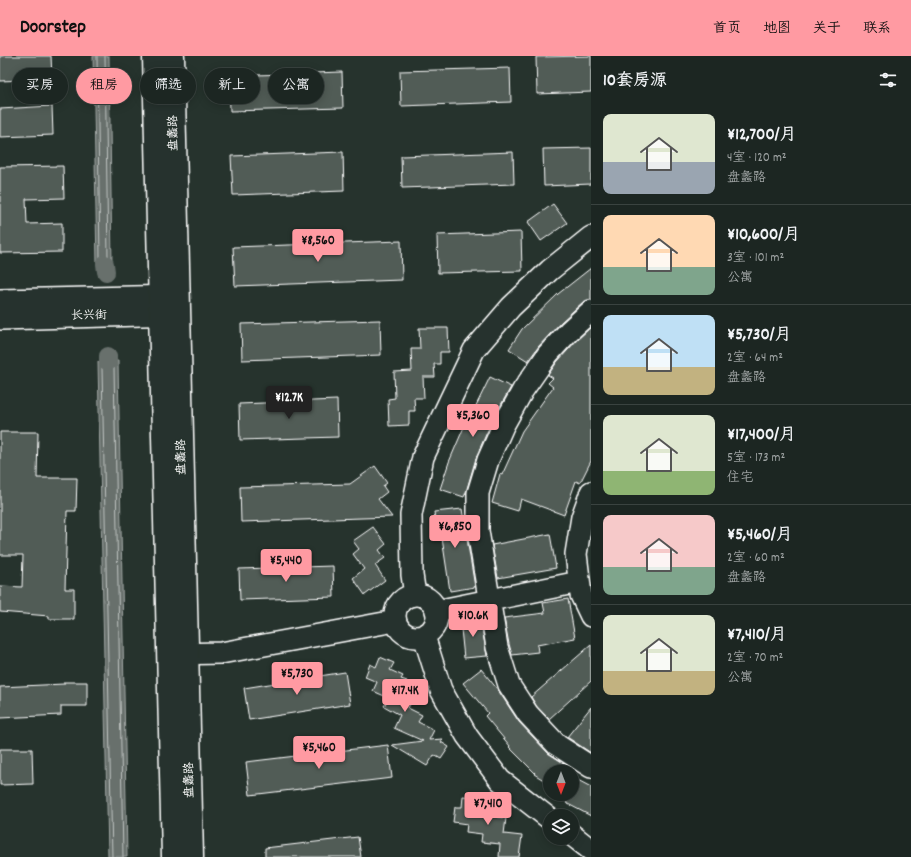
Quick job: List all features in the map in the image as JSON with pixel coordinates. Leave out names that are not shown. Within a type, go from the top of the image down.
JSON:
[{"type":"main road","name":"盘蠡路","points":[[154,56],[169,305],[177,654],[172,857]]},
{"type":"main road","name":"盘蠡路","points":[[169,305],[173,56]]},
{"type":"main road","name":"盘蠡路","points":[[177,654],[192,857]]},
{"type":"street","points":[[415,595],[412,575],[411,515],[423,457],[474,350],[511,307],[550,270],[591,237]]},
{"type":"street","name":"长兴街","points":[[0,300],[169,305]]},
{"type":"street","name":"长兴街","points":[[0,318],[169,305]]},
{"type":"street","points":[[591,311],[569,331],[548,354],[523,390],[503,426],[488,460],[478,493],[478,531],[497,647],[509,685],[528,714],[557,745],[591,767]]},
{"type":"street","points":[[591,492],[582,518],[576,554],[581,595],[591,616]]},
{"type":"street","points":[[436,611],[489,599],[579,582]]},
{"type":"street","points":[[415,595],[428,600],[434,606],[436,611],[437,617],[433,629],[424,636],[416,638],[403,633],[398,628],[395,621],[397,606],[408,597],[415,595]]},
{"type":"street","points":[[177,654],[221,653],[395,621]]},
{"type":"street","points":[[424,636],[441,690],[467,736],[500,780],[543,814]]},
{"type":"street","points":[[579,841],[591,850]]},
{"type":"water","points":[[93,56],[109,56],[109,68],[93,68]]},
{"type":"water","points":[[94,104],[110,104],[112,264],[97,265]]},
{"type":"water","points":[[118,361],[127,857],[108,857],[98,362]]},
{"type":"building","points":[[0,56],[51,56],[52,68],[12,68],[12,81],[0,81]]},
{"type":"building","points":[[591,56],[591,92],[537,94],[536,57]]},
{"type":"building","points":[[510,68],[511,102],[401,106],[400,71]]},
{"type":"building","points":[[342,72],[343,108],[230,111],[230,104],[260,104],[260,75],[268,75],[268,104],[324,104],[324,73]]},
{"type":"building","points":[[52,106],[53,135],[0,137],[0,109]]},
{"type":"building","points":[[591,148],[591,184],[544,186],[543,149]]},
{"type":"building","points":[[343,152],[344,191],[233,195],[231,156]]},
{"type":"building","points":[[513,152],[514,184],[402,188],[401,156]]},
{"type":"building","points":[[63,166],[64,198],[26,199],[27,224],[62,223],[62,252],[0,253],[0,167]]},
{"type":"building","points":[[553,204],[567,223],[541,241],[528,222]]},
{"type":"building","points":[[521,232],[522,271],[438,273],[437,235]]},
{"type":"building","points":[[401,241],[402,280],[235,286],[233,247]]},
{"type":"building","points":[[591,268],[591,299],[583,302],[561,322],[539,346],[528,361],[509,349],[522,329],[558,294]]},
{"type":"building","points":[[380,320],[381,355],[242,360],[241,324]]},
{"type":"building","points":[[591,327],[591,461],[580,483],[576,481],[564,515],[521,499],[518,511],[492,503],[500,474],[502,475],[522,431],[553,387],[548,383],[553,378],[548,375],[557,362]]},
{"type":"building","points":[[419,328],[448,328],[449,352],[440,352],[440,364],[434,364],[435,377],[423,377],[424,398],[414,398],[415,411],[409,411],[409,425],[389,426],[388,399],[395,398],[394,372],[412,371],[411,349],[420,349]]},
{"type":"building","points":[[490,377],[511,387],[492,421],[477,455],[464,497],[440,489],[449,462],[467,420],[469,420]]},
{"type":"building","points":[[337,400],[338,437],[240,440],[239,404]]},
{"type":"building","points":[[0,432],[38,432],[37,478],[77,478],[76,511],[67,511],[65,589],[74,589],[74,619],[49,619],[49,616],[0,612],[0,586],[22,587],[23,555],[0,555]]},
{"type":"building","points":[[375,466],[387,483],[383,486],[387,492],[378,499],[392,517],[241,522],[240,487],[350,484]]},
{"type":"building","points":[[462,509],[475,587],[450,591],[442,538],[438,539],[434,512]]},
{"type":"building","points":[[373,527],[386,544],[379,550],[385,558],[375,565],[385,580],[365,595],[353,578],[364,569],[353,554],[359,549],[353,541]]},
{"type":"building","points":[[550,534],[556,568],[498,578],[492,545]]},
{"type":"building","points":[[333,566],[334,597],[240,600],[239,569]]},
{"type":"building","points":[[568,599],[575,638],[537,645],[538,652],[512,655],[504,618],[545,613],[543,603]]},
{"type":"building","points":[[480,617],[487,656],[464,658],[460,619]]},
{"type":"building","points":[[591,645],[591,681],[549,719],[537,707],[531,697]]},
{"type":"building","points":[[380,657],[394,663],[390,670],[403,676],[401,679],[407,681],[404,689],[415,694],[408,708],[422,715],[418,722],[434,730],[429,740],[443,739],[441,742],[449,747],[441,759],[434,755],[427,766],[392,745],[423,741],[394,728],[400,715],[384,706],[389,698],[373,691],[377,682],[365,677],[370,664],[376,667]]},
{"type":"building","points":[[481,669],[498,690],[519,722],[548,753],[567,765],[543,765],[543,780],[534,774],[535,773],[509,747],[510,746],[485,716],[488,713],[463,683]]},
{"type":"building","points":[[345,672],[350,704],[249,720],[244,688]]},
{"type":"building","points":[[64,682],[87,682],[87,706],[61,706],[61,715],[0,718],[0,687],[64,684]]},
{"type":"building","points":[[591,707],[591,753],[567,737]]},
{"type":"building","points":[[388,745],[392,778],[250,795],[246,762]]},
{"type":"building","points":[[0,749],[32,749],[33,784],[0,785]]},
{"type":"building","points":[[579,781],[591,787],[591,816],[566,803],[567,801],[579,801]]},
{"type":"building","points":[[463,796],[475,797],[475,803],[499,806],[497,817],[506,818],[504,834],[522,836],[519,857],[499,857],[500,844],[481,842],[482,834],[466,832],[467,824],[453,822],[455,807],[462,807]]},
{"type":"building","points":[[358,837],[361,857],[265,857],[265,848]]},
{"type":"waterway","points":[[105,264],[106,272]]},
{"type":"waterway","points":[[108,356],[108,362]]}]
